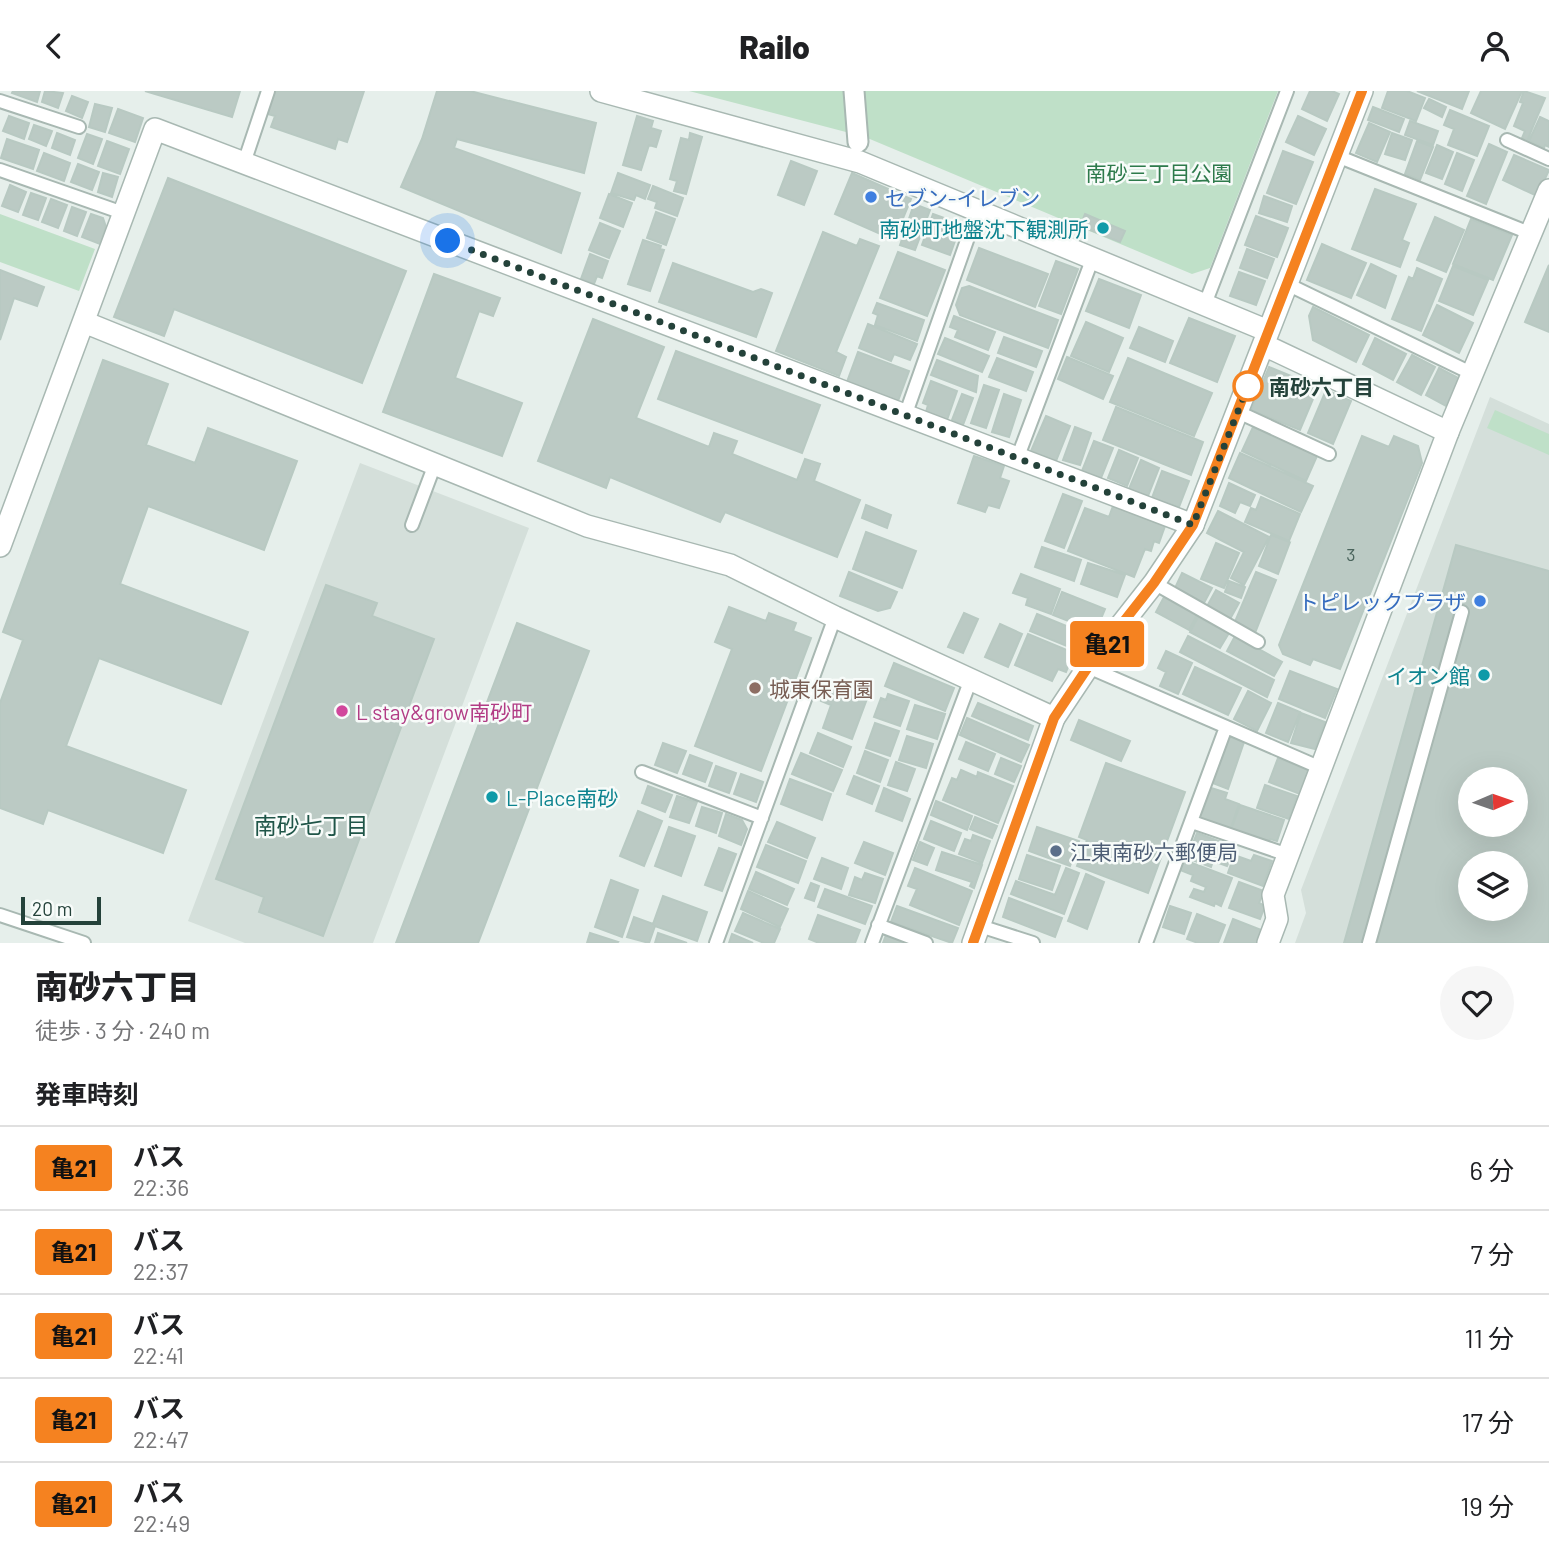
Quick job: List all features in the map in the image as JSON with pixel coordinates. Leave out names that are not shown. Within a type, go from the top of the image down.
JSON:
[{"type":"street","points":[[601,91],[860,163],[1205,304],[1448,432]]},
{"type":"street","points":[[854,91],[858,142]]},
{"type":"street","points":[[976,934],[1054,718],[1088,667],[1154,583],[1193,525],[1362,91]]},
{"type":"street","points":[[0,546],[155,129],[1193,525]]},
{"type":"street","points":[[1268,943],[1278,919],[1273,895],[1448,432],[1549,190]]},
{"type":"street","points":[[85,323],[587,526],[730,565],[835,617],[1054,718]]},
{"type":"lane","points":[[244,163],[268,91]]},
{"type":"lane","points":[[1205,304],[1287,91]]},
{"type":"lane","points":[[0,101],[79,127]]},
{"type":"lane","points":[[1507,140],[1549,159]]},
{"type":"lane","points":[[1337,156],[1532,234]]},
{"type":"lane","points":[[0,170],[123,213]]},
{"type":"lane","points":[[905,416],[976,212]]},
{"type":"lane","points":[[1017,459],[1092,260]]},
{"type":"lane","points":[[1287,284],[1473,374]]},
{"type":"lane","points":[[1238,412],[1329,454]]},
{"type":"lane","points":[[412,524],[435,464]]},
{"type":"lane","points":[[1154,583],[1258,642]]},
{"type":"lane","points":[[1369,943],[1462,613]]},
{"type":"lane","points":[[716,943],[835,617]]},
{"type":"lane","points":[[1088,667],[1321,768]]},
{"type":"lane","points":[[872,943],[971,679]]},
{"type":"lane","points":[[1146,943],[1226,727]]},
{"type":"lane","points":[[642,772],[762,818]]},
{"type":"lane","points":[[1192,822],[1289,855]]},
{"type":"lane","points":[[0,915],[84,943]]},
{"type":"lane","points":[[878,925],[926,943]]},
{"type":"lane","points":[[976,934],[1033,943]]},
{"type":"shaded area","name":"トピレックプラザ","points":[[1490,397],[1549,424],[1549,943],[1295,943],[1306,913],[1301,890]]},
{"type":"shaded area","points":[[360,463],[529,528],[373,943],[245,943],[188,921]]},
{"type":"green space","name":"南砂三丁目公園","points":[[689,91],[1278,91],[1210,268],[1192,274],[865,137]]},
{"type":"green space","points":[[0,214],[95,249],[79,291],[0,262]]},
{"type":"green space","points":[[1495,410],[1549,434],[1549,455],[1487,428]]},
{"type":"building","points":[[40,91],[37,102],[12,93]]},
{"type":"building","points":[[45,91],[63,93],[58,108],[42,102]]},
{"type":"building","points":[[145,91],[240,91],[232,117]]},
{"type":"building","points":[[275,91],[364,91],[347,142],[338,139],[335,149],[271,127],[275,116],[268,114]]},
{"type":"building","points":[[437,91],[470,91],[596,123],[584,173],[457,139],[454,148],[580,193],[561,253],[401,187],[422,139]]},
{"type":"building","points":[[1310,91],[1332,91],[1339,94],[1327,121],[1302,109]]},
{"type":"building","points":[[1388,91],[1407,91],[1425,98],[1416,121],[1382,108]]},
{"type":"building","points":[[1417,91],[1469,91],[1462,109]]},
{"type":"building","points":[[1481,91],[1522,91],[1505,129],[1471,113]]},
{"type":"building","points":[[1524,91],[1545,98],[1527,141],[1522,138],[1525,131],[1514,126],[1523,103],[1520,102]]},
{"type":"building","points":[[72,96],[88,102],[82,118],[66,111]]},
{"type":"building","points":[[1429,99],[1446,107],[1442,117],[1424,108]]},
{"type":"building","points":[[95,104],[112,108],[105,132],[89,127]]},
{"type":"building","points":[[1373,107],[1404,119],[1399,132],[1368,120]]},
{"type":"building","points":[[118,109],[143,118],[135,142],[109,133]]},
{"type":"building","points":[[1450,110],[1489,126],[1477,156],[1448,145],[1454,129],[1444,125]]},
{"type":"building","points":[[9,116],[29,123],[24,139],[3,131]]},
{"type":"building","points":[[637,116],[653,121],[651,128],[661,131],[656,147],[649,145],[641,170],[623,165]]},
{"type":"building","points":[[1298,116],[1326,129],[1314,155],[1286,142]]},
{"type":"building","points":[[1540,117],[1549,121],[1549,147],[1545,145],[1544,148],[1529,141]]},
{"type":"building","points":[[1410,121],[1438,131],[1433,145],[1405,135]]},
{"type":"building","points":[[1369,123],[1390,132],[1377,162],[1356,153]]},
{"type":"building","points":[[34,125],[52,131],[46,146],[29,139]]},
{"type":"building","points":[[57,133],[75,140],[70,155],[52,148]]},
{"type":"building","points":[[690,133],[702,137],[686,194],[674,191],[677,181],[670,179],[681,138],[689,140]]},
{"type":"building","points":[[1392,133],[1412,140],[1405,160],[1385,154]]},
{"type":"building","points":[[87,134],[102,139],[93,164],[78,158]]},
{"type":"building","points":[[7,139],[39,150],[33,169],[1,158]]},
{"type":"building","points":[[107,141],[129,149],[120,174],[98,166]]},
{"type":"building","points":[[1417,141],[1433,147],[1420,180],[1405,174]]},
{"type":"building","points":[[1489,144],[1507,152],[1486,204],[1467,196]]},
{"type":"building","points":[[1437,145],[1453,152],[1442,179],[1426,173]]},
{"type":"building","points":[[1283,151],[1313,162],[1296,204],[1267,193]]},
{"type":"building","points":[[44,153],[70,163],[64,181],[37,171]]},
{"type":"building","points":[[1457,153],[1474,160],[1462,191],[1445,184]]},
{"type":"building","points":[[1514,155],[1549,170],[1537,196],[1503,180]]},
{"type":"building","points":[[791,161],[817,171],[804,205],[778,195]]},
{"type":"building","points":[[78,164],[99,172],[92,190],[71,182]]},
{"type":"building","points":[[103,173],[118,177],[112,197],[98,192]]},
{"type":"building","points":[[618,173],[650,185],[645,199],[636,195],[634,200],[611,193]]},
{"type":"building","points":[[852,173],[911,199],[894,240],[835,214]]},
{"type":"building","points":[[168,178],[406,271],[362,383],[174,309],[164,336],[114,317]]},
{"type":"building","points":[[10,185],[26,192],[18,212],[2,206]]},
{"type":"building","points":[[653,186],[683,198],[677,216],[655,208],[657,202],[648,199]]},
{"type":"building","points":[[1375,189],[1416,204],[1402,240],[1409,243],[1400,267],[1352,249]]},
{"type":"building","points":[[31,193],[46,198],[38,220],[23,215]]},
{"type":"building","points":[[609,194],[632,203],[623,227],[600,218]]},
{"type":"building","points":[[1264,196],[1292,206],[1287,222],[1259,213]]},
{"type":"building","points":[[51,199],[67,205],[58,228],[42,222]]},
{"type":"building","points":[[914,204],[930,210],[915,250],[900,245]]},
{"type":"building","points":[[72,207],[86,212],[77,236],[64,231]]},
{"type":"building","points":[[656,212],[675,219],[666,245],[647,238]]},
{"type":"building","points":[[91,214],[103,218],[106,227],[100,244],[82,237]]},
{"type":"building","points":[[933,214],[961,224],[950,255],[922,245]]},
{"type":"building","name":"南砂町地盤沈下観測所","points":[[1085,214],[1125,231],[1120,242],[1080,226]]},
{"type":"building","points":[[1256,216],[1288,228],[1277,257],[1245,245]]},
{"type":"building","points":[[1435,217],[1464,230],[1446,272],[1417,260]]},
{"type":"building","points":[[1471,219],[1512,235],[1493,280],[1453,264]]},
{"type":"building","points":[[600,223],[620,231],[609,258],[589,250]]},
{"type":"building","points":[[823,232],[857,246],[860,239],[879,246],[836,352],[846,357],[839,376],[776,351]]},
{"type":"building","points":[[643,240],[661,246],[660,249],[664,250],[650,291],[628,284]]},
{"type":"building","points":[[1322,244],[1366,263],[1351,298],[1307,280]]},
{"type":"building","points":[[979,248],[1048,274],[1035,307],[967,280]]},
{"type":"building","points":[[1247,249],[1274,259],[1267,278],[1240,268]]},
{"type":"building","points":[[898,252],[945,270],[927,316],[880,298]]},
{"type":"building","points":[[590,254],[608,261],[602,278],[597,276],[594,284],[581,279]]},
{"type":"building","points":[[1056,261],[1078,269],[1061,314],[1039,306]]},
{"type":"building","points":[[673,263],[753,292],[761,289],[772,293],[756,337],[659,302]]},
{"type":"building","points":[[1371,264],[1396,276],[1385,308],[1357,295]]},
{"type":"building","points":[[1549,265],[1549,332],[1525,322]]},
{"type":"building","points":[[1453,266],[1488,280],[1473,315],[1439,301]]},
{"type":"building","points":[[1417,268],[1442,279],[1421,331],[1392,319],[1409,277],[1413,279]]},
{"type":"building","points":[[0,270],[44,287],[37,306],[14,298],[0,340]]},
{"type":"building","points":[[1239,272],[1265,281],[1256,305],[1230,296]]},
{"type":"building","points":[[434,274],[500,298],[493,316],[479,311],[455,378],[522,403],[502,456],[383,412]]},
{"type":"building","points":[[1099,279],[1141,295],[1129,328],[1086,311]]},
{"type":"building","points":[[969,286],[1058,320],[1048,348],[960,315],[956,305],[962,288]]},
{"type":"building","points":[[877,303],[924,320],[917,341],[875,325],[878,315],[873,313]]},
{"type":"building","points":[[1437,305],[1473,323],[1459,353],[1423,335]]},
{"type":"building","points":[[1313,307],[1369,335],[1356,362],[1313,340],[1309,316]]},
{"type":"building","points":[[954,316],[995,332],[988,350],[955,337],[958,330],[950,327]]},
{"type":"building","points":[[1189,318],[1235,336],[1217,382],[1170,363]]},
{"type":"building","points":[[593,319],[664,347],[636,418],[709,447],[714,433],[737,441],[732,454],[797,480],[805,459],[820,464],[814,481],[860,500],[837,557],[725,512],[720,522],[610,477],[606,488],[538,461]]},
{"type":"building","points":[[1086,322],[1123,338],[1109,372],[1071,356]]},
{"type":"building","points":[[868,324],[917,344],[910,360],[894,354],[891,361],[859,348]]},
{"type":"building","points":[[1139,327],[1173,341],[1165,362],[1130,348]]},
{"type":"building","points":[[1004,337],[1042,351],[1036,367],[998,353]]},
{"type":"building","points":[[945,338],[989,356],[982,372],[938,354]]},
{"type":"building","points":[[1375,338],[1406,354],[1393,380],[1363,364]]},
{"type":"building","points":[[676,351],[820,405],[802,453],[658,399]]},
{"type":"building","points":[[858,352],[909,371],[898,401],[847,382]]},
{"type":"building","points":[[1412,355],[1435,367],[1421,395],[1397,382]]},
{"type":"building","points":[[1067,357],[1113,376],[1103,399],[1058,379]]},
{"type":"building","points":[[997,358],[1033,372],[1026,391],[989,377]]},
{"type":"building","points":[[1128,358],[1212,393],[1194,436],[1110,402]]},
{"type":"building","points":[[103,360],[168,384],[146,445],[195,463],[208,428],[297,461],[264,550],[148,506],[120,584],[248,632],[221,704],[99,658],[66,746],[186,790],[163,853],[48,810],[43,824],[0,808],[0,703],[23,640],[3,632]]},
{"type":"building","points":[[937,360],[978,376],[976,392],[931,375]]},
{"type":"building","points":[[1269,367],[1318,387],[1300,430],[1251,410]]},
{"type":"building","points":[[1439,368],[1460,379],[1446,406],[1426,395]]},
{"type":"building","points":[[931,381],[957,391],[947,420],[926,412],[928,405],[923,403]]},
{"type":"building","points":[[984,385],[999,390],[986,428],[971,423]]},
{"type":"building","points":[[1326,390],[1351,401],[1333,444],[1308,433]]},
{"type":"building","points":[[962,394],[973,398],[963,425],[952,420]]},
{"type":"building","points":[[1004,394],[1021,400],[1009,437],[992,432]]},
{"type":"building","points":[[1116,407],[1203,442],[1191,475],[1103,440]]},
{"type":"building","points":[[1046,416],[1070,426],[1056,461],[1031,451]]},
{"type":"building","points":[[1075,427],[1091,433],[1080,465],[1063,460]]},
{"type":"building","points":[[1253,427],[1317,456],[1306,481],[1242,451]]},
{"type":"building","points":[[1362,436],[1389,447],[1394,436],[1418,446],[1422,463],[1340,669],[1313,659],[1310,665],[1283,654],[1279,645]]},
{"type":"building","points":[[1094,441],[1113,448],[1101,478],[1082,471]]},
{"type":"building","points":[[1119,450],[1138,458],[1127,486],[1108,478]]},
{"type":"building","points":[[1240,453],[1313,486],[1301,512],[1229,478]]},
{"type":"building","points":[[974,456],[1004,466],[1000,478],[1009,481],[999,508],[988,505],[985,512],[958,503]]},
{"type":"building","points":[[1141,460],[1159,468],[1148,496],[1129,489]]},
{"type":"building","points":[[1162,471],[1189,481],[1179,507],[1152,498]]},
{"type":"building","points":[[1229,483],[1255,495],[1250,506],[1240,502],[1235,513],[1220,506]]},
{"type":"building","points":[[1063,494],[1082,501],[1064,548],[1045,541]]},
{"type":"building","points":[[1261,497],[1300,514],[1289,541],[1245,522],[1251,508],[1256,510]]},
{"type":"building","points":[[866,505],[891,515],[887,528],[862,518]]},
{"type":"building","points":[[1113,506],[1165,526],[1159,543],[1154,541],[1151,551],[1145,549],[1134,577],[1068,551],[1085,508],[1109,517]]},
{"type":"building","points":[[1218,511],[1269,537],[1244,585],[1231,578],[1244,552],[1207,533]]},
{"type":"building","points":[[866,532],[916,551],[902,588],[853,569]]},
{"type":"building","points":[[1271,535],[1290,542],[1278,574],[1259,566]]},
{"type":"building","points":[[1216,543],[1239,553],[1224,588],[1201,579]]},
{"type":"building","name":"イオン館","points":[[1456,545],[1549,571],[1549,943],[1344,943]]},
{"type":"building","points":[[1042,547],[1081,560],[1074,581],[1035,567]]},
{"type":"building","points":[[1088,563],[1125,575],[1117,597],[1081,584]]},
{"type":"building","points":[[849,572],[897,592],[890,608],[878,611],[840,596]]},
{"type":"building","points":[[1256,572],[1276,580],[1255,633],[1234,624]]},
{"type":"building","points":[[1182,573],[1212,588],[1204,603],[1175,588]]},
{"type":"building","points":[[1021,574],[1060,589],[1051,614],[1026,605],[1028,598],[1013,593]]},
{"type":"building","points":[[1229,581],[1245,587],[1241,598],[1225,592]]},
{"type":"building","points":[[326,585],[377,603],[372,616],[434,639],[323,936],[259,912],[264,897],[216,879]]},
{"type":"building","points":[[1216,590],[1239,603],[1229,621],[1206,608]]},
{"type":"building","points":[[1062,592],[1105,609],[1098,626],[1092,624],[1089,629],[1053,615]]},
{"type":"building","points":[[1164,597],[1197,615],[1189,630],[1156,612]]},
{"type":"building","points":[[729,607],[766,621],[769,613],[796,623],[793,631],[811,638],[761,771],[695,746],[732,649],[715,642]]},
{"type":"building","points":[[964,613],[978,619],[963,653],[948,647]]},
{"type":"building","points":[[1037,614],[1086,634],[1079,651],[1030,631]]},
{"type":"building","points":[[1198,617],[1229,633],[1220,648],[1190,632]]},
{"type":"building","name":"L-Place南砂","points":[[517,623],[589,651],[478,943],[396,943]]},
{"type":"building","points":[[1000,624],[1022,634],[1008,667],[985,657]]},
{"type":"building","points":[[1028,634],[1074,653],[1066,672],[1058,669],[1052,681],[1015,665]]},
{"type":"building","points":[[1188,636],[1274,680],[1267,697],[1180,652]]},
{"type":"building","points":[[1235,636],[1282,662],[1274,676],[1227,651]]},
{"type":"building","points":[[1166,651],[1192,663],[1178,694],[1160,686],[1166,672],[1158,668]]},
{"type":"building","points":[[894,663],[954,688],[945,711],[885,686]]},
{"type":"building","points":[[1195,667],[1241,688],[1228,715],[1183,694]]},
{"type":"building","points":[[1290,671],[1337,689],[1325,718],[1279,699]]},
{"type":"building","points":[[829,682],[868,696],[852,739],[823,728],[831,705],[821,701]]},
{"type":"building","points":[[1248,691],[1271,703],[1257,731],[1234,719]]},
{"type":"building","points":[[888,694],[909,701],[900,726],[874,717],[881,698],[886,700]]},
{"type":"building","points":[[978,703],[1033,726],[1028,740],[972,716]]},
{"type":"building","points":[[1278,703],[1300,712],[1288,742],[1266,733]]},
{"type":"building","points":[[915,705],[945,714],[937,739],[907,729]]},
{"type":"building","points":[[1301,713],[1325,722],[1315,749],[1291,743]]},
{"type":"building","points":[[967,718],[1029,745],[1021,762],[960,735]]},
{"type":"building","points":[[1079,720],[1130,741],[1121,761],[1071,740]]},
{"type":"building","points":[[875,723],[899,731],[890,756],[866,748]]},
{"type":"building","points":[[818,733],[851,747],[843,767],[810,753]]},
{"type":"building","points":[[907,736],[933,744],[926,768],[899,760]]},
{"type":"building","points":[[1228,736],[1244,742],[1228,789],[1210,782]]},
{"type":"building","points":[[966,742],[995,754],[988,771],[959,759]]},
{"type":"building","points":[[663,743],[686,751],[677,773],[655,765]]},
{"type":"building","points":[[865,751],[888,760],[880,782],[857,773]]},
{"type":"building","points":[[801,753],[842,770],[833,791],[792,774]]},
{"type":"building","points":[[690,755],[712,763],[705,782],[683,774]]},
{"type":"building","points":[[1001,758],[1021,766],[1014,782],[995,774]]},
{"type":"building","points":[[1278,758],[1309,770],[1300,794],[1269,782]]},
{"type":"building","points":[[896,762],[915,769],[907,791],[888,785]]},
{"type":"building","points":[[1106,763],[1185,792],[1148,893],[1077,866],[1087,840],[1079,837]]},
{"type":"building","points":[[716,766],[736,773],[729,793],[709,786]]},
{"type":"building","points":[[961,770],[977,777],[978,772],[1013,786],[998,823],[943,800],[952,778],[957,780]]},
{"type":"building","points":[[741,774],[763,782],[756,802],[734,794]]},
{"type":"building","points":[[854,776],[879,786],[872,804],[847,794]]},
{"type":"building","points":[[790,779],[831,794],[822,820],[781,804]]},
{"type":"building","points":[[1265,785],[1297,796],[1289,819],[1257,808]]},
{"type":"building","points":[[648,786],[672,795],[665,812],[642,803]]},
{"type":"building","points":[[1208,787],[1227,793],[1225,799],[1239,804],[1231,828],[1198,817]]},
{"type":"building","points":[[884,788],[910,799],[902,821],[876,811]]},
{"type":"building","points":[[677,796],[697,802],[689,823],[670,817]]},
{"type":"building","points":[[936,801],[972,816],[967,830],[931,815]]},
{"type":"building","points":[[1240,805],[1284,820],[1277,841],[1270,839],[1269,842],[1231,830]]},
{"type":"building","points":[[702,807],[722,813],[716,833],[696,826]]},
{"type":"building","points":[[638,811],[662,821],[644,866],[620,856]]},
{"type":"building","points":[[726,814],[742,820],[747,829],[741,845],[719,836]]},
{"type":"building","points":[[975,817],[997,826],[992,838],[970,829]]},
{"type":"building","points":[[931,821],[961,833],[954,851],[924,839]]},
{"type":"building","points":[[777,822],[815,838],[807,858],[768,842]]},
{"type":"building","points":[[669,827],[695,836],[681,876],[655,866]]},
{"type":"building","points":[[1037,827],[1079,841],[1070,866],[1029,851]]},
{"type":"building","points":[[1197,833],[1235,847],[1227,866],[1213,861],[1211,867],[1187,858]]},
{"type":"building","points":[[973,835],[990,841],[982,863],[959,854],[965,839],[971,841]]},
{"type":"building","points":[[864,842],[893,853],[885,875],[855,863]]},
{"type":"building","points":[[920,842],[934,848],[927,865],[913,860]]},
{"type":"building","points":[[766,845],[806,861],[798,883],[757,867]]},
{"type":"building","points":[[719,848],[736,854],[722,891],[705,885]]},
{"type":"building","points":[[942,852],[982,865],[974,888],[970,886],[972,882],[936,870]]},
{"type":"building","points":[[1027,855],[1060,866],[1052,890],[1019,879]]},
{"type":"building","points":[[1234,855],[1251,861],[1254,855],[1272,861],[1263,886],[1228,873]]},
{"type":"building","points":[[822,858],[848,868],[841,889],[814,879]]},
{"type":"building","points":[[1184,860],[1232,878],[1221,906],[1190,897],[1194,889],[1204,892],[1206,887],[1191,881],[1193,875],[1180,870]]},
{"type":"building","points":[[915,868],[972,891],[959,925],[910,905],[917,889],[908,886]]},
{"type":"building","points":[[1066,868],[1079,873],[1064,914],[1011,894],[1016,881],[1055,895]]},
{"type":"building","points":[[756,872],[794,889],[787,905],[749,889]]},
{"type":"building","points":[[865,873],[883,879],[875,903],[849,895],[855,877],[862,880]]},
{"type":"building","points":[[1086,874],[1104,882],[1087,929],[1068,921]]},
{"type":"building","points":[[611,880],[638,890],[622,937],[595,927]]},
{"type":"building","points":[[1239,882],[1264,891],[1259,903],[1265,906],[1260,919],[1229,908]]},
{"type":"building","points":[[811,883],[819,886],[814,901],[805,898]]},
{"type":"building","points":[[825,889],[872,906],[865,924],[818,907]]},
{"type":"building","points":[[748,891],[788,909],[780,927],[741,909]]},
{"type":"building","points":[[663,896],[707,912],[697,941],[655,926],[649,943],[627,937],[634,917],[653,924]]},
{"type":"building","points":[[1009,898],[1062,918],[1055,937],[1003,917]]},
{"type":"building","points":[[897,906],[958,928],[952,943],[891,922]]},
{"type":"building","points":[[1170,906],[1191,913],[1184,934],[1163,927]]},
{"type":"building","points":[[743,913],[780,929],[774,943],[764,943],[735,931]]},
{"type":"building","points":[[1197,914],[1225,925],[1218,943],[1198,943],[1187,939]]},
{"type":"building","points":[[818,915],[860,930],[855,943],[819,943],[809,939]]},
{"type":"building","points":[[1233,919],[1264,931],[1260,943],[1224,943]]},
{"type":"building","points":[[590,933],[618,942],[587,943]]},
{"type":"building","points":[[658,933],[687,943],[655,943]]},
{"type":"building","points":[[732,934],[753,943],[729,943]]},
{"type":"building","points":[[886,935],[910,943],[883,943]]},
{"type":"bus line","name":"亀21","points":[[973,943],[1054,718],[1088,667],[1154,583],[1193,525],[1362,91]]},
{"type":"place","name":"セブン-イレブン","points":[[871,197]]},
{"type":"place","name":"南砂町地盤沈下観測所","points":[[1103,228]]},
{"type":"place","name":"南砂六丁目","points":[[1248,386]]},
{"type":"place","name":"トピレックプラザ","points":[[1480,601]]},
{"type":"place","name":"イオン館","points":[[1484,675]]},
{"type":"place","name":"城東保育園","points":[[755,688]]},
{"type":"place","name":"L stay&grow南砂町","points":[[342,711]]},
{"type":"place","name":"L-Place南砂","points":[[492,797]]},
{"type":"place","name":"江東南砂六郵便局","points":[[1056,851]]},
{"type":"district","name":"南砂七丁目","points":[[311,825]]},
{"type":"route","points":[[448,241],[1193,525],[1248,386]]}]
